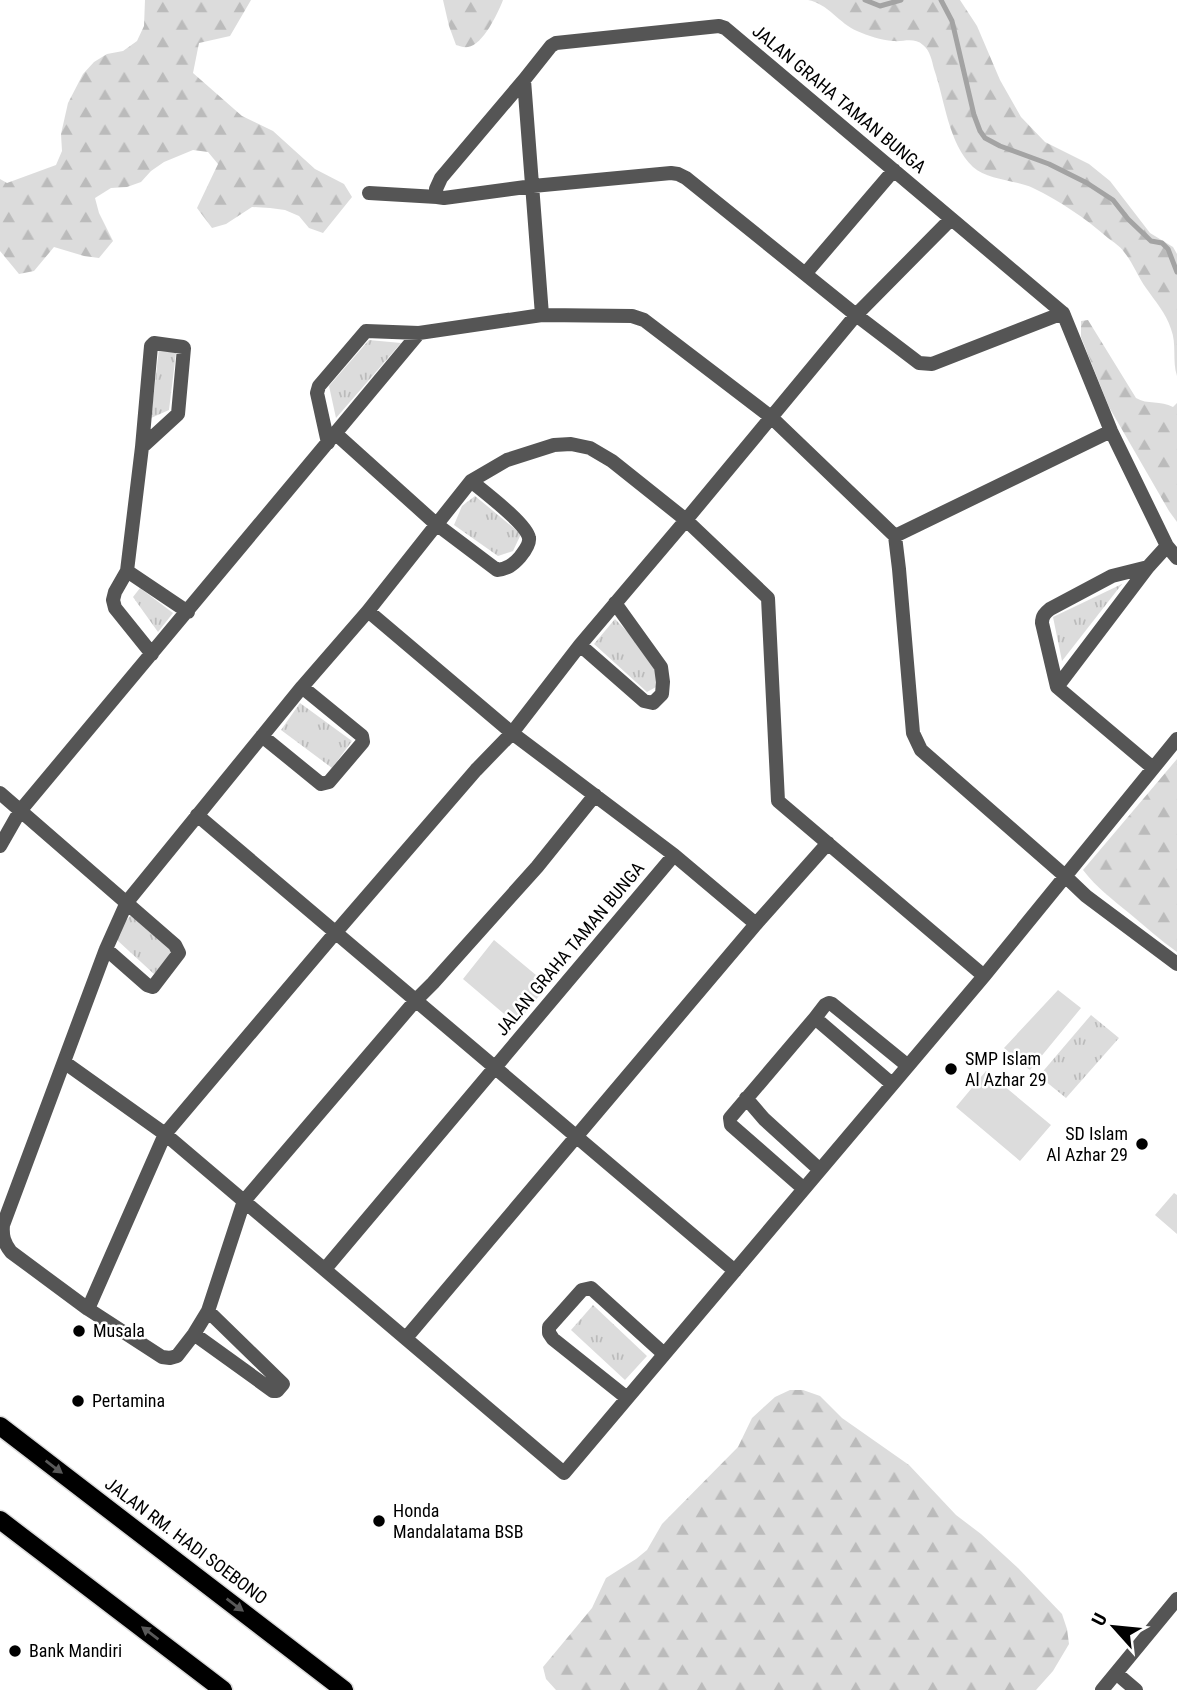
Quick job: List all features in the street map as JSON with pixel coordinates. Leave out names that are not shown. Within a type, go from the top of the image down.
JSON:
[{"type":"main road","name":"JALAN RM. HADI SOEBONO","points":[[0,1426],[343,1690]]},
{"type":"main road","points":[[0,1520],[223,1690]]},
{"type":"street","name":"JALAN GRAHA TAMAN BUNGA","points":[[437,197],[436,189],[441,178],[556,43],[719,26],[725,28],[1063,313],[1111,431],[1167,546],[1177,558]]},
{"type":"street","points":[[524,80],[542,315]]},
{"type":"street","points":[[805,274],[894,170]]},
{"type":"street","points":[[369,193],[444,198],[533,186],[678,174],[856,315],[919,363],[927,365],[1063,313]]},
{"type":"street","points":[[88,1309],[165,1134],[476,770],[512,733],[580,645],[856,315],[951,219]]},
{"type":"street","points":[[471,481],[521,525],[529,539],[529,544],[519,558],[504,569],[497,570],[436,524],[332,438],[317,393],[320,383],[366,331],[419,333],[542,315],[632,316],[644,320],[771,417],[895,536],[913,733],[920,750],[1089,899],[1177,964]]},
{"type":"street","points":[[0,846],[20,811],[419,333]]},
{"type":"street","points":[[142,447],[178,414],[183,347],[154,343],[151,346],[127,571],[113,600],[115,608],[152,654]]},
{"type":"street","points":[[895,536],[1111,431]]},
{"type":"street","points":[[595,795],[537,867],[416,1000],[244,1201],[208,1311],[177,1356],[165,1359],[88,1309],[11,1252],[2,1234],[7,1212],[106,949],[127,902],[302,687],[368,611],[471,481],[508,460],[554,445],[571,444],[590,448],[612,461],[686,520],[768,598],[776,797],[783,806],[984,976]]},
{"type":"street","points":[[1057,687],[1167,546]]},
{"type":"street","points":[[1148,567],[1112,576],[1051,609],[1042,618],[1042,623],[1057,687],[1153,768]]},
{"type":"street","points":[[127,571],[188,612]]},
{"type":"street","points":[[580,645],[644,701],[653,702],[659,698],[663,682],[661,667],[615,603]]},
{"type":"street","points":[[368,611],[512,733],[674,855],[756,924]]},
{"type":"street","points":[[262,736],[321,784],[329,782],[363,743],[362,736],[302,687]]},
{"type":"street","points":[[64,1062],[165,1134],[564,1473],[984,976],[1177,739]]},
{"type":"street","points":[[0,793],[127,902],[175,945],[179,953],[153,987],[147,985],[106,949]]},
{"type":"street","points":[[197,815],[735,1271]]},
{"type":"street","points":[[406,1338],[756,924],[828,844]]},
{"type":"street","name":"JALAN GRAHA TAMAN BUNGA","points":[[325,1269],[674,855]]},
{"type":"street","points":[[803,1189],[731,1125],[730,1118],[825,1005],[832,1004],[908,1066]]},
{"type":"street","points":[[815,1018],[892,1084]]},
{"type":"street","points":[[746,1098],[764,1119],[820,1170]]},
{"type":"street","points":[[627,1398],[553,1339],[549,1327],[582,1290],[591,1288],[664,1354]]},
{"type":"street","points":[[194,1334],[274,1391],[283,1384],[208,1311]]},
{"type":"street","points":[[1102,1690],[1177,1599]]},
{"type":"street","points":[[1116,1673],[1136,1690]]},
{"type":"green space","points":[[145,0],[251,0],[230,36],[199,43],[193,73],[242,116],[273,131],[315,169],[344,184],[352,197],[323,233],[309,228],[299,216],[285,210],[252,207],[226,224],[212,228],[197,208],[218,164],[208,152],[193,150],[164,162],[141,182],[127,187],[111,188],[95,198],[99,213],[113,241],[99,258],[54,247],[34,271],[19,274],[0,251],[0,179],[7,183],[56,165],[62,151],[61,134],[68,103],[83,74],[94,62],[107,54],[123,51],[137,41],[144,26]]},
{"type":"green space","points":[[443,0],[503,0],[484,35],[474,45],[465,47],[456,45]]},
{"type":"green space","points":[[808,0],[960,0],[977,26],[1000,80],[1021,117],[1045,142],[1089,164],[1110,181],[1150,233],[1173,247],[1177,254],[1177,376],[1174,341],[1169,323],[1121,248],[1053,198],[1026,185],[986,175],[973,167],[965,157],[948,121],[931,59],[925,47],[916,41],[888,40],[861,33],[821,5]]},
{"type":"green space","points":[[1088,320],[1136,398],[1173,407],[1177,403],[1177,522],[1109,407],[1081,337],[1081,321]]},
{"type":"green space","points":[[369,340],[401,343],[336,418],[329,386]]},
{"type":"green space","points":[[159,349],[176,353],[169,410],[151,418]]},
{"type":"green space","points":[[475,496],[521,534],[513,551],[498,556],[454,525],[462,506]]},
{"type":"green space","points":[[1122,584],[1062,661],[1053,617]]},
{"type":"green space","points":[[140,588],[173,613],[158,632],[133,597]]},
{"type":"green space","points":[[615,619],[648,653],[657,670],[656,687],[647,692],[594,644]]},
{"type":"green space","points":[[300,703],[352,741],[332,768],[281,730]]},
{"type":"green space","points":[[1177,759],[1177,952],[1105,893],[1083,870]]},
{"type":"green space","points":[[135,911],[176,950],[154,974],[117,940],[122,925]]},
{"type":"green space","points":[[494,940],[548,985],[516,1024],[463,979]]},
{"type":"green space","points":[[1058,990],[1081,1008],[1030,1070],[1004,1048]]},
{"type":"green space","points":[[1091,1015],[1119,1038],[1066,1098],[1039,1076]]},
{"type":"green space","points":[[986,1071],[1051,1125],[1020,1161],[956,1107]]},
{"type":"green space","points":[[1174,1193],[1177,1195],[1177,1234],[1155,1215]]},
{"type":"green space","points":[[593,1305],[647,1356],[625,1380],[571,1330]]},
{"type":"green space","points":[[790,1390],[803,1390],[820,1396],[842,1418],[909,1465],[956,1515],[1018,1568],[1062,1614],[1069,1644],[1053,1671],[1036,1690],[556,1690],[546,1679],[543,1667],[592,1608],[606,1578],[647,1550],[662,1524],[738,1447],[752,1418],[775,1397]]},
{"type":"waterway","points":[[865,0],[880,6],[901,0]]},
{"type":"waterway","points":[[941,0],[952,21],[974,115],[985,138],[1049,164],[1113,200],[1151,241],[1162,243],[1168,249],[1177,272]]},
{"type":"place","name":"SMP Islam Al Azhar 29","points":[[951,1069]]},
{"type":"place","name":"SD Islam Al Azhar 29","points":[[1142,1144]]},
{"type":"place","name":"Musala","points":[[79,1331]]},
{"type":"place","name":"Pertamina","points":[[78,1401]]},
{"type":"place","name":"Honda Mandalatama BSB","points":[[379,1521]]},
{"type":"place","name":"Bank Mandiri","points":[[15,1651]]}]
